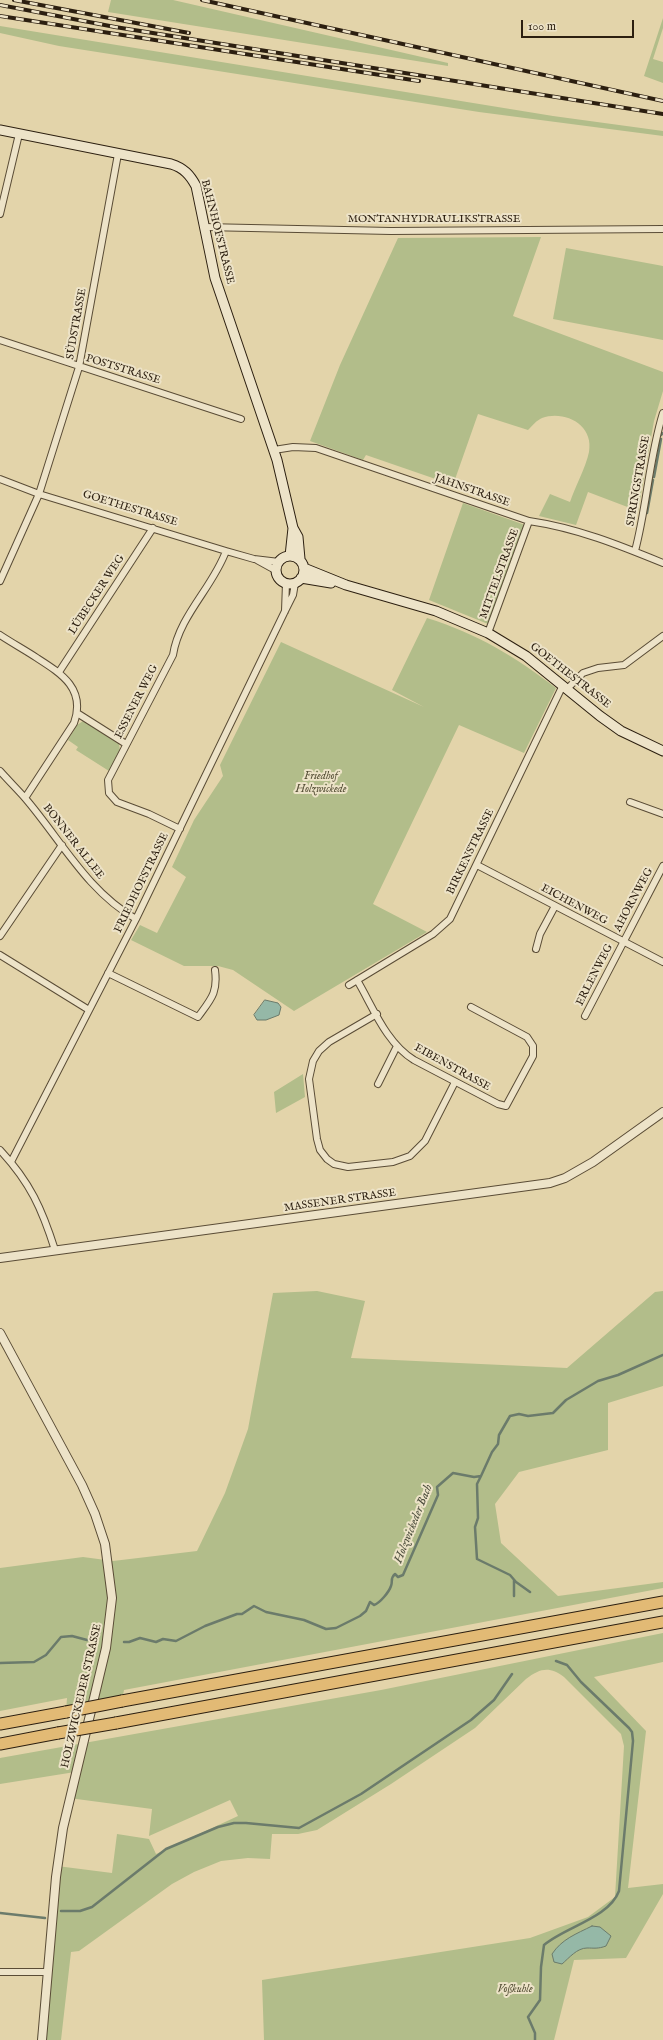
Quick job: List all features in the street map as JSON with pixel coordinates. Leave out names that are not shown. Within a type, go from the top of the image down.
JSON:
[{"type":"highway","points":[[0,1724],[663,1602]]},
{"type":"highway","points":[[0,1744],[663,1622]]},
{"type":"main road","name":"BAHNHOFSTRASSE","points":[[0,130],[171,164],[186,171],[192,177],[196,186],[215,278],[274,450],[288,502],[293,528],[290,556]]},
{"type":"main road","name":"BAHNHOFSTRASSE","points":[[293,528],[298,537],[300,560]]},
{"type":"main road","points":[[276,571],[279,562],[286,556],[300,560],[304,568],[298,581]]},
{"type":"main road","name":"GOETHESTRASSE","points":[[304,568],[346,586],[436,611],[488,633],[526,656],[621,731],[663,751]]},
{"type":"main road","name":"GOETHESTRASSE","points":[[276,571],[278,576],[286,583],[298,581],[346,586]]},
{"type":"street","points":[[0,214],[19,134]]},
{"type":"street","name":"SÜDSTRASSE","points":[[0,582],[38,494],[80,367],[118,154]]},
{"type":"street","name":"MONTANHYDRAULIKSTRASSE","points":[[204,227],[391,231],[663,229]]},
{"type":"street","name":"POSTSTRASSE","points":[[0,340],[241,419]]},
{"type":"street","name":"SPRINGSTRASSE","points":[[635,551],[642,526],[656,441],[663,413]]},
{"type":"street","name":"JAHNSTRASSE","points":[[274,450],[293,447],[316,448],[529,521],[574,529],[635,551],[663,563]]},
{"type":"street","name":"GOETHESTRASSE","points":[[0,479],[38,494],[254,559],[276,571]]},
{"type":"street","name":"MITTELSTRASSE","points":[[488,633],[529,521]]},
{"type":"street","name":"LÜBECKER WEG","points":[[59,672],[153,528]]},
{"type":"street","name":"ESSENER WEG","points":[[180,829],[149,814],[122,805],[111,797],[108,790],[108,780],[173,655],[175,640],[220,567],[226,550]]},
{"type":"street","name":"GOETHESTRASSE","points":[[254,559],[279,562]]},
{"type":"street","name":"FRIEDHOFSTRASSE","points":[[11,1162],[136,919],[293,595],[298,581]]},
{"type":"street","name":"FRIEDHOFSTRASSE","points":[[285,611],[286,583]]},
{"type":"street","points":[[0,635],[59,672],[72,687],[77,702],[77,713],[74,723],[25,798]]},
{"type":"street","name":"BIRKENSTRASSE","points":[[349,985],[442,928],[453,913],[565,687],[583,673],[598,668],[624,665],[663,636]]},
{"type":"street","points":[[77,713],[126,744]]},
{"type":"street","name":"BONNER ALLEE","points":[[0,771],[25,798],[98,890],[119,908],[136,919]]},
{"type":"street","points":[[630,802],[663,814]]},
{"type":"street","points":[[0,936],[62,845]]},
{"type":"street","name":"EICHENWEG","points":[[477,865],[663,962]]},
{"type":"street","name":"AHORNWEG","points":[[623,942],[663,866]]},
{"type":"street","points":[[536,949],[540,934],[555,906]]},
{"type":"street","name":"ERLENWEG","points":[[585,1016],[623,942]]},
{"type":"street","points":[[0,955],[89,1010]]},
{"type":"street","points":[[108,974],[198,1017],[208,1003],[217,986],[215,970]]},
{"type":"street","name":"EIBENSTRASSE","points":[[358,980],[397,1046],[414,1060],[498,1104],[506,1106],[533,1056],[534,1046],[527,1037],[471,1007]]},
{"type":"street","points":[[377,1014],[324,1046],[316,1056],[311,1067],[309,1086],[317,1139],[320,1150],[326,1159],[334,1164],[348,1167],[393,1162],[410,1156],[425,1141],[455,1082]]},
{"type":"street","points":[[378,1084],[397,1046]]},
{"type":"street","name":"MASSENER STRASSE","points":[[0,1258],[550,1183],[565,1178],[593,1162],[663,1112]]},
{"type":"street","points":[[0,1150],[32,1190],[44,1215],[55,1250]]},
{"type":"street","name":"HOLZWICKEDER STRASSE","points":[[0,1333],[82,1485],[95,1514],[105,1544],[111,1576],[112,1598],[106,1648],[62,1828],[47,1972],[42,2040]]},
{"type":"street","points":[[0,1972],[47,1972]]},
{"type":"green space","points":[[111,0],[173,0],[448,63],[448,66],[108,12]]},
{"type":"green space","points":[[663,18],[663,28],[653,59],[663,62],[663,83],[644,76]]},
{"type":"green space","points":[[0,26],[553,116],[663,131],[663,136],[479,112],[59,46],[0,33]]},
{"type":"green space","points":[[541,237],[513,316],[663,372],[663,391],[654,421],[638,511],[588,492],[576,525],[539,516],[550,494],[570,502],[589,452],[587,434],[582,427],[568,418],[560,416],[542,418],[528,430],[478,414],[453,485],[366,455],[363,460],[310,441],[340,365],[398,238]]},
{"type":"green space","points":[[566,248],[663,266],[663,340],[553,319]]},
{"type":"green space","points":[[463,503],[525,525],[488,624],[429,600]]},
{"type":"green space","name":"Friedhof Holzwickede","points":[[427,618],[463,631],[495,647],[556,688],[524,753],[459,725],[373,904],[427,932],[294,1011],[233,970],[218,966],[184,966],[131,940],[140,925],[157,933],[186,877],[172,867],[194,820],[223,776],[220,765],[281,642],[424,707],[392,690]]},
{"type":"green space","points":[[83,721],[119,744],[120,750],[109,771],[76,750],[78,747],[68,740],[77,725]]},
{"type":"green space","points":[[303,1074],[305,1097],[276,1113],[274,1092]]},
{"type":"green space","points":[[317,1291],[365,1301],[351,1358],[567,1368],[655,1292],[663,1291],[663,1386],[608,1403],[608,1450],[519,1472],[495,1504],[501,1543],[558,1596],[663,1582],[663,1588],[124,1690],[122,1701],[66,1712],[67,1698],[0,1711],[0,1568],[83,1557],[113,1561],[197,1551],[225,1493],[248,1429],[273,1293]]},
{"type":"green space","name":"Voßkuhle","points":[[663,1633],[663,1662],[594,1677],[646,1731],[628,1888],[663,1884],[663,1894],[626,1958],[574,1960],[554,2040],[264,2040],[262,1980],[530,1938],[588,1917],[615,1897],[624,1746],[621,1734],[564,1677],[554,1671],[545,1670],[536,1672],[526,1679],[475,1728],[391,1784],[317,1830],[298,1834],[272,1834],[270,1859],[248,1858],[221,1861],[194,1872],[172,1884],[79,1951],[71,1952],[61,2040],[37,2040],[47,1972],[57,1866],[112,1873],[117,1834],[149,1839],[156,1854],[238,1816],[230,1800],[149,1836],[152,1809],[69,1798],[75,1772],[0,1784],[0,1758],[381,1690]]},
{"type":"shaded area","points":[[265,1000],[278,1003],[281,1007],[279,1015],[266,1020],[257,1020],[254,1015]]},
{"type":"shaded area","points":[[592,1926],[600,1927],[611,1936],[606,1946],[598,1948],[583,1948],[573,1954],[562,1964],[554,1962],[552,1954],[560,1944]]},
{"type":"waterway","points":[[654,477],[661,439]]},
{"type":"waterway","points":[[647,513],[653,480]]},
{"type":"waterway","name":"Holzwickeder Bach","points":[[124,1642],[129,1642],[140,1638],[156,1642],[163,1639],[176,1641],[205,1626],[237,1614],[242,1614],[254,1606],[266,1612],[304,1620],[326,1629],[336,1628],[360,1616],[366,1611],[370,1602],[374,1605],[384,1597],[392,1584],[393,1575],[395,1574],[398,1577],[403,1575],[438,1495],[437,1487],[453,1473],[474,1477],[481,1476],[492,1452],[498,1444],[499,1435],[510,1416],[519,1414],[528,1416],[553,1413],[566,1400],[598,1381],[618,1375],[663,1355]]},
{"type":"waterway","points":[[481,1476],[477,1484],[478,1518],[475,1527],[477,1559],[510,1575],[516,1582],[530,1592]]},
{"type":"waterway","points":[[514,1580],[514,1596]]},
{"type":"waterway","name":"Holzwickeder Bach","points":[[0,1663],[34,1662],[46,1655],[61,1637],[72,1636],[87,1640],[94,1639]]},
{"type":"waterway","points":[[535,2040],[535,2033],[528,2017],[540,2000],[541,1967],[544,1945],[606,1908],[614,1900],[619,1891],[633,1741],[632,1732],[629,1728],[581,1682],[567,1665],[556,1661]]},
{"type":"waterway","points":[[61,1911],[80,1911],[92,1907],[166,1849],[218,1827],[234,1823],[246,1823],[299,1828],[361,1794],[471,1720],[494,1700],[512,1674]]},
{"type":"waterway","points":[[0,1913],[45,1918]]},
{"type":"railway","points":[[14,0],[189,33]]},
{"type":"railway","points":[[202,0],[663,101]]},
{"type":"railway","points":[[0,5],[115,27],[663,114]]},
{"type":"railway","points":[[0,16],[419,81]]}]
